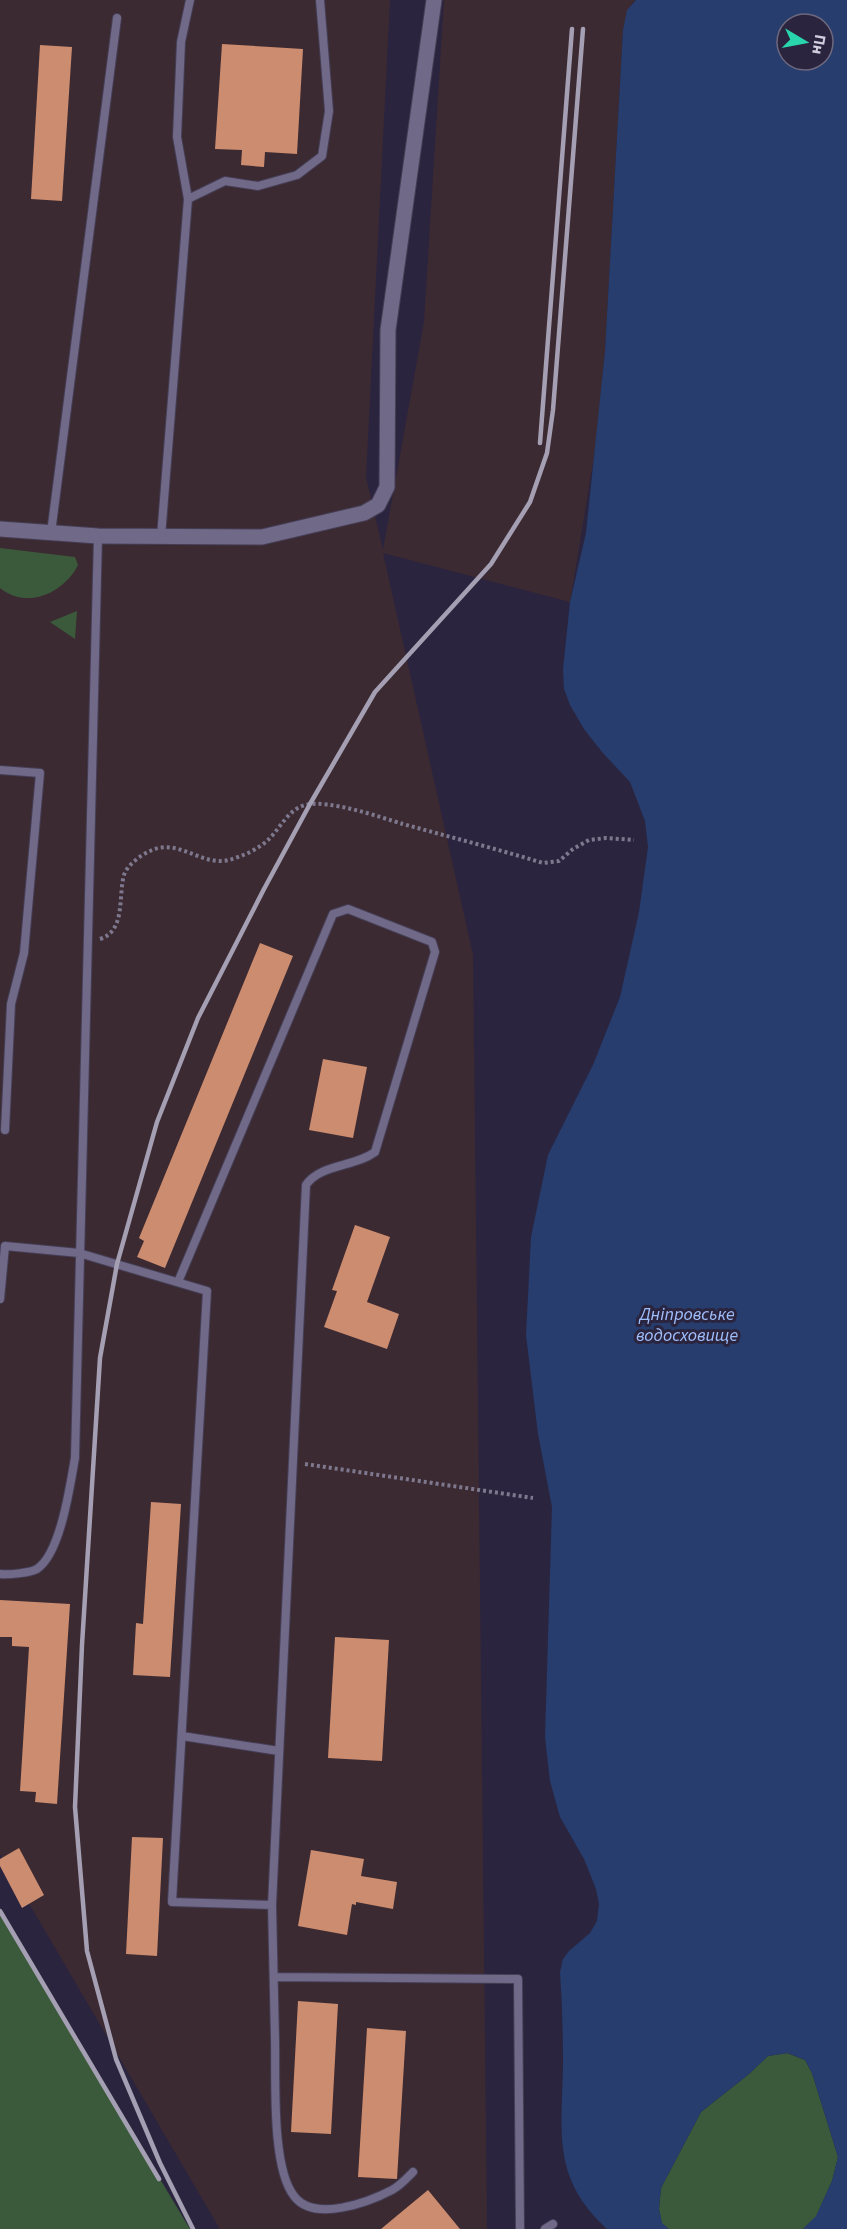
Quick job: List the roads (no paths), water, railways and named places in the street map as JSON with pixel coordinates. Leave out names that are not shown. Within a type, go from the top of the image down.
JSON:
[{"type":"street","points":[[0,530],[98,536],[262,537],[364,513],[378,505],[387,487],[388,330],[434,0]]},
{"type":"lane","points":[[161,537],[188,199],[177,137],[182,42],[190,0]]},
{"type":"lane","points":[[188,199],[225,181],[258,186],[297,175],[322,156],[329,111],[320,0]]},
{"type":"lane","points":[[51,533],[117,18]]},
{"type":"lane","points":[[0,1574],[9,1575],[37,1569],[54,1549],[75,1458],[98,536]]},
{"type":"lane","points":[[0,771],[40,773],[24,953],[11,1005],[5,1130]]},
{"type":"lane","points":[[177,1282],[333,914],[348,909],[432,942],[435,951],[375,1152],[366,1158],[311,1177],[306,1185],[272,1905],[277,2127],[284,2177],[294,2198],[311,2208],[330,2210],[354,2206],[394,2189],[413,2172]]},
{"type":"lane","points":[[0,1299],[5,1246],[79,1252],[207,1291],[172,1902],[272,1905]]},
{"type":"lane","points":[[182,1736],[279,1751]]},
{"type":"lane","points":[[274,1977],[518,1979],[520,2229]]},
{"type":"lane","points":[[544,2229],[553,2224]]},
{"type":"water","name":"Дніпровське водосховище","points":[[636,0],[847,0],[847,2229],[803,2229],[816,2216],[832,2181],[838,2157],[812,2073],[805,2060],[788,2053],[768,2056],[701,2112],[661,2188],[659,2209],[662,2223],[669,2229],[607,2229],[588,2209],[576,2190],[563,2150],[563,2037],[560,1972],[563,1959],[590,1933],[597,1921],[599,1904],[596,1889],[584,1859],[560,1817],[550,1781],[545,1737],[552,1507],[538,1434],[526,1335],[531,1237],[548,1155],[593,1065],[620,997],[639,912],[648,847],[645,821],[630,782],[584,729],[564,689],[563,669],[570,602],[586,533],[605,351],[623,30],[627,10]]},
{"type":"railway","points":[[540,443],[572,29]]},
{"type":"railway","points":[[193,2229],[160,2163],[116,2059],[87,1951],[75,1807],[82,1645],[100,1358],[117,1264],[157,1122],[198,1018],[310,804],[375,692],[491,564],[530,502],[547,453],[553,410],[583,29]]},
{"type":"railway","points":[[0,1911],[159,2179]]}]
